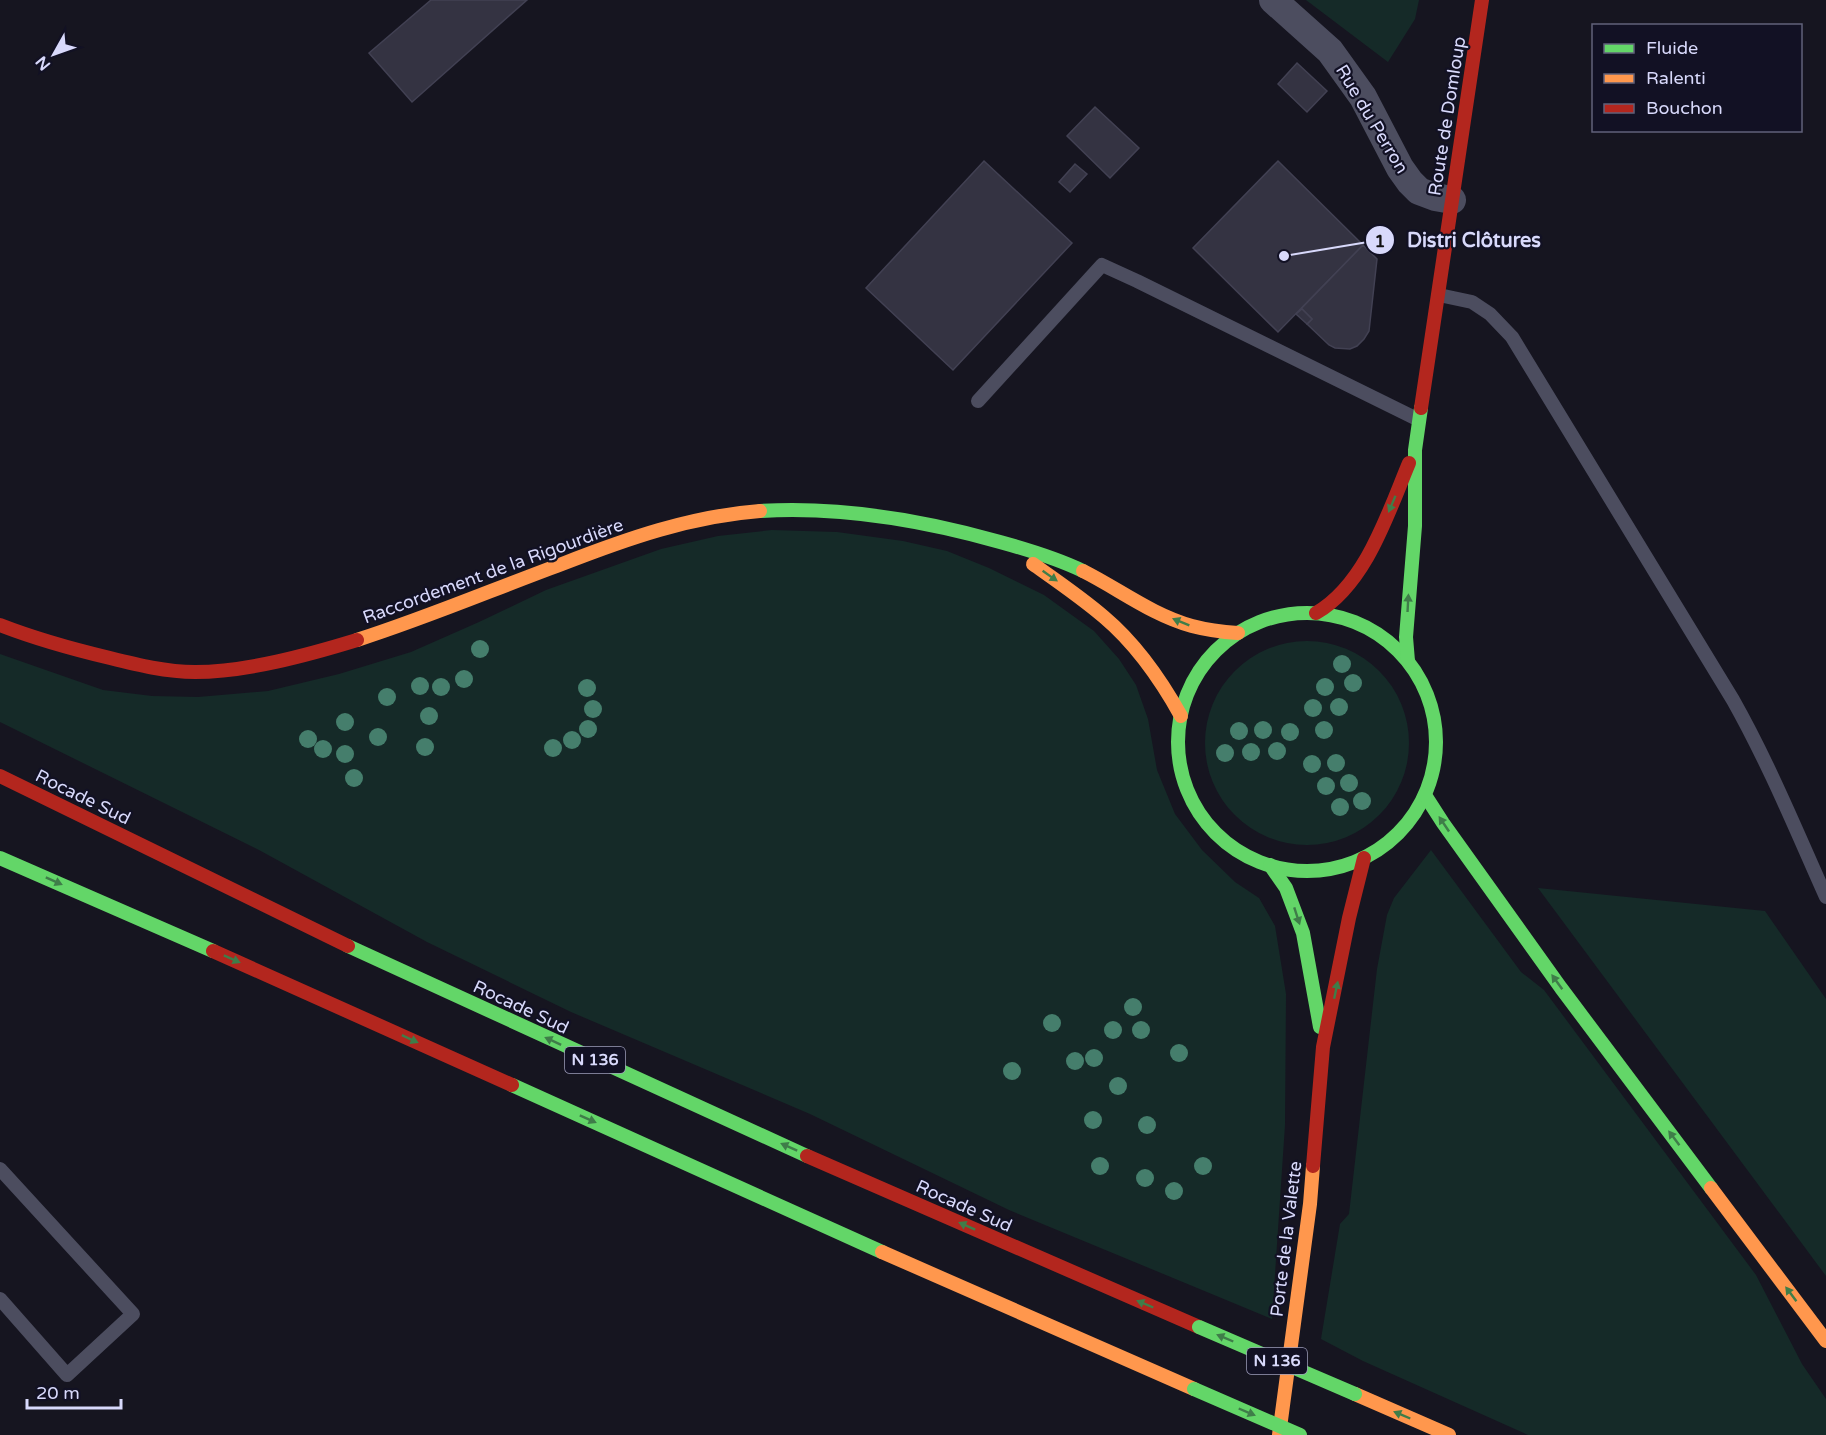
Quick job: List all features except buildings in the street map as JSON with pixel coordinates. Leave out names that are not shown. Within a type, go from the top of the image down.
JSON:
[{"type":"main road","name":"Route de Domloup","points":[[1408,661],[1406,637],[1415,526],[1415,450],[1482,0]]},
{"type":"main road","name":"Route de Domloup","points":[[1317,613],[1336,599],[1354,577],[1372,547],[1415,450]]},
{"type":"main road","name":"Raccordement de la Rigourdière","points":[[0,626],[73,650],[157,670],[197,672],[238,668],[293,658],[393,629],[599,549],[682,524],[717,516],[785,510],[825,510],[940,525],[1002,543],[1065,562],[1185,625],[1215,633],[1238,633]]},
{"type":"main road","name":"Raccordement de la Rigourdière","points":[[1002,543],[1105,618],[1145,663],[1171,698],[1181,716]]},
{"type":"main road","points":[[1317,613],[1357,623],[1376,633],[1408,661],[1428,696],[1434,716],[1436,736],[1432,776],[1417,810],[1394,838],[1364,858],[1327,870],[1288,870],[1250,857],[1215,833],[1191,798],[1182,768],[1178,737],[1181,716],[1195,678],[1221,646],[1238,633],[1275,617],[1317,613]]},
{"type":"main road","name":"Rocade Sud","points":[[0,776],[374,958],[545,1038],[1058,1267],[1449,1435]]},
{"type":"main road","points":[[1425,795],[1562,988],[1826,1341]]},
{"type":"main road","points":[[0,858],[351,1011],[859,1242],[1300,1435]]},
{"type":"main road","name":"Porte de la Valette","points":[[1279,1435],[1310,1204],[1323,1047],[1349,918],[1364,858]]},
{"type":"main road","name":"Porte de la Valette","points":[[1270,865],[1286,888],[1303,933],[1323,1047]]},
{"type":"street","name":"Rue du Perron","points":[[1273,0],[1330,51],[1362,97],[1400,168],[1410,182],[1419,191],[1452,200]]},
{"type":"lane","points":[[978,401],[1102,265],[1419,420]]},
{"type":"lane","points":[[1439,295],[1472,302],[1490,314],[1512,336],[1756,740],[1826,897]]},
{"type":"lane","points":[[0,1169],[134,1314],[67,1375],[0,1299]]},
{"type":"green space","points":[[1306,0],[1419,0],[1415,19],[1388,62]]},
{"type":"green space","points":[[772,530],[837,532],[903,541],[947,551],[989,568],[1044,595],[1094,631],[1119,659],[1136,685],[1148,719],[1157,770],[1175,814],[1202,850],[1235,882],[1259,898],[1275,926],[1286,994],[1285,1125],[1272,1319],[1009,1210],[810,1114],[571,1012],[427,942],[259,850],[0,722],[0,654],[103,690],[152,696],[198,697],[268,691],[339,674],[411,652],[546,590],[661,549],[718,536]]},
{"type":"green space","points":[[1297,641],[1317,641],[1337,645],[1355,653],[1372,664],[1386,678],[1405,713],[1409,743],[1405,773],[1397,791],[1386,808],[1372,822],[1337,841],[1317,845],[1297,845],[1277,841],[1259,833],[1242,822],[1228,808],[1209,773],[1205,753],[1205,733],[1209,713],[1217,695],[1228,678],[1242,664],[1277,645]]},
{"type":"green space","points":[[1431,850],[1521,972],[1544,990],[1756,1275],[1802,1364],[1826,1399],[1826,1435],[1528,1435],[1363,1361],[1321,1339],[1340,1224],[1349,1214],[1377,969],[1387,915],[1394,898]]},
{"type":"green space","points":[[1538,888],[1765,911],[1826,999],[1826,1276]]},
{"type":"traffic: fast","points":[[1408,661],[1406,637],[1415,526],[1415,450],[1421,408]]},
{"type":"traffic: fast","points":[[760,511],[821,511],[911,521],[1021,548],[1083,571]]},
{"type":"traffic: fast","points":[[1307,613],[1332,616],[1368,628],[1389,642],[1407,660],[1426,693],[1433,717],[1436,742],[1433,767],[1421,803],[1407,824],[1389,842],[1356,861],[1332,868],[1307,871],[1282,868],[1246,856],[1225,842],[1207,824],[1188,791],[1181,767],[1178,742],[1181,717],[1193,681],[1207,660],[1225,642],[1258,623],[1282,616],[1307,613]]},
{"type":"traffic: fast","points":[[1425,795],[1561,988],[1711,1188]]},
{"type":"traffic: fast","points":[[0,858],[213,951]]},
{"type":"traffic: fast","points":[[1270,865],[1286,888],[1303,933],[1320,1027]]},
{"type":"traffic: fast","points":[[348,946],[807,1156]]},
{"type":"traffic: fast","points":[[512,1085],[882,1252]]},
{"type":"traffic: fast","points":[[1199,1327],[1355,1394]]},
{"type":"traffic: fast","points":[[1194,1389],[1300,1435]]},
{"type":"traffic: slow","points":[[357,640],[659,530],[709,518],[760,511]]},
{"type":"traffic: slow","points":[[1033,564],[1096,610],[1127,639],[1156,676],[1181,716]]},
{"type":"traffic: slow","points":[[1083,571],[1149,609],[1177,621],[1203,629],[1238,633]]},
{"type":"traffic: slow","points":[[1279,1435],[1313,1166]]},
{"type":"traffic: slow","points":[[1711,1188],[1826,1341]]},
{"type":"traffic: slow","points":[[882,1252],[1194,1389]]},
{"type":"traffic: slow","points":[[1355,1394],[1449,1435]]},
{"type":"traffic: jam","points":[[1421,408],[1482,0]]},
{"type":"traffic: jam","points":[[1316,613],[1349,584],[1362,566],[1384,525],[1409,463]]},
{"type":"traffic: jam","points":[[0,625],[96,655],[152,668],[184,672],[256,666],[357,640]]},
{"type":"traffic: jam","points":[[0,776],[348,946]]},
{"type":"traffic: jam","points":[[1313,1166],[1323,1047],[1349,918],[1364,858]]},
{"type":"traffic: jam","points":[[213,951],[512,1085]]},
{"type":"traffic: jam","points":[[807,1156],[1199,1327]]},
{"type":"place","name":"Distri Clôtures","points":[[1284,256]]}]
